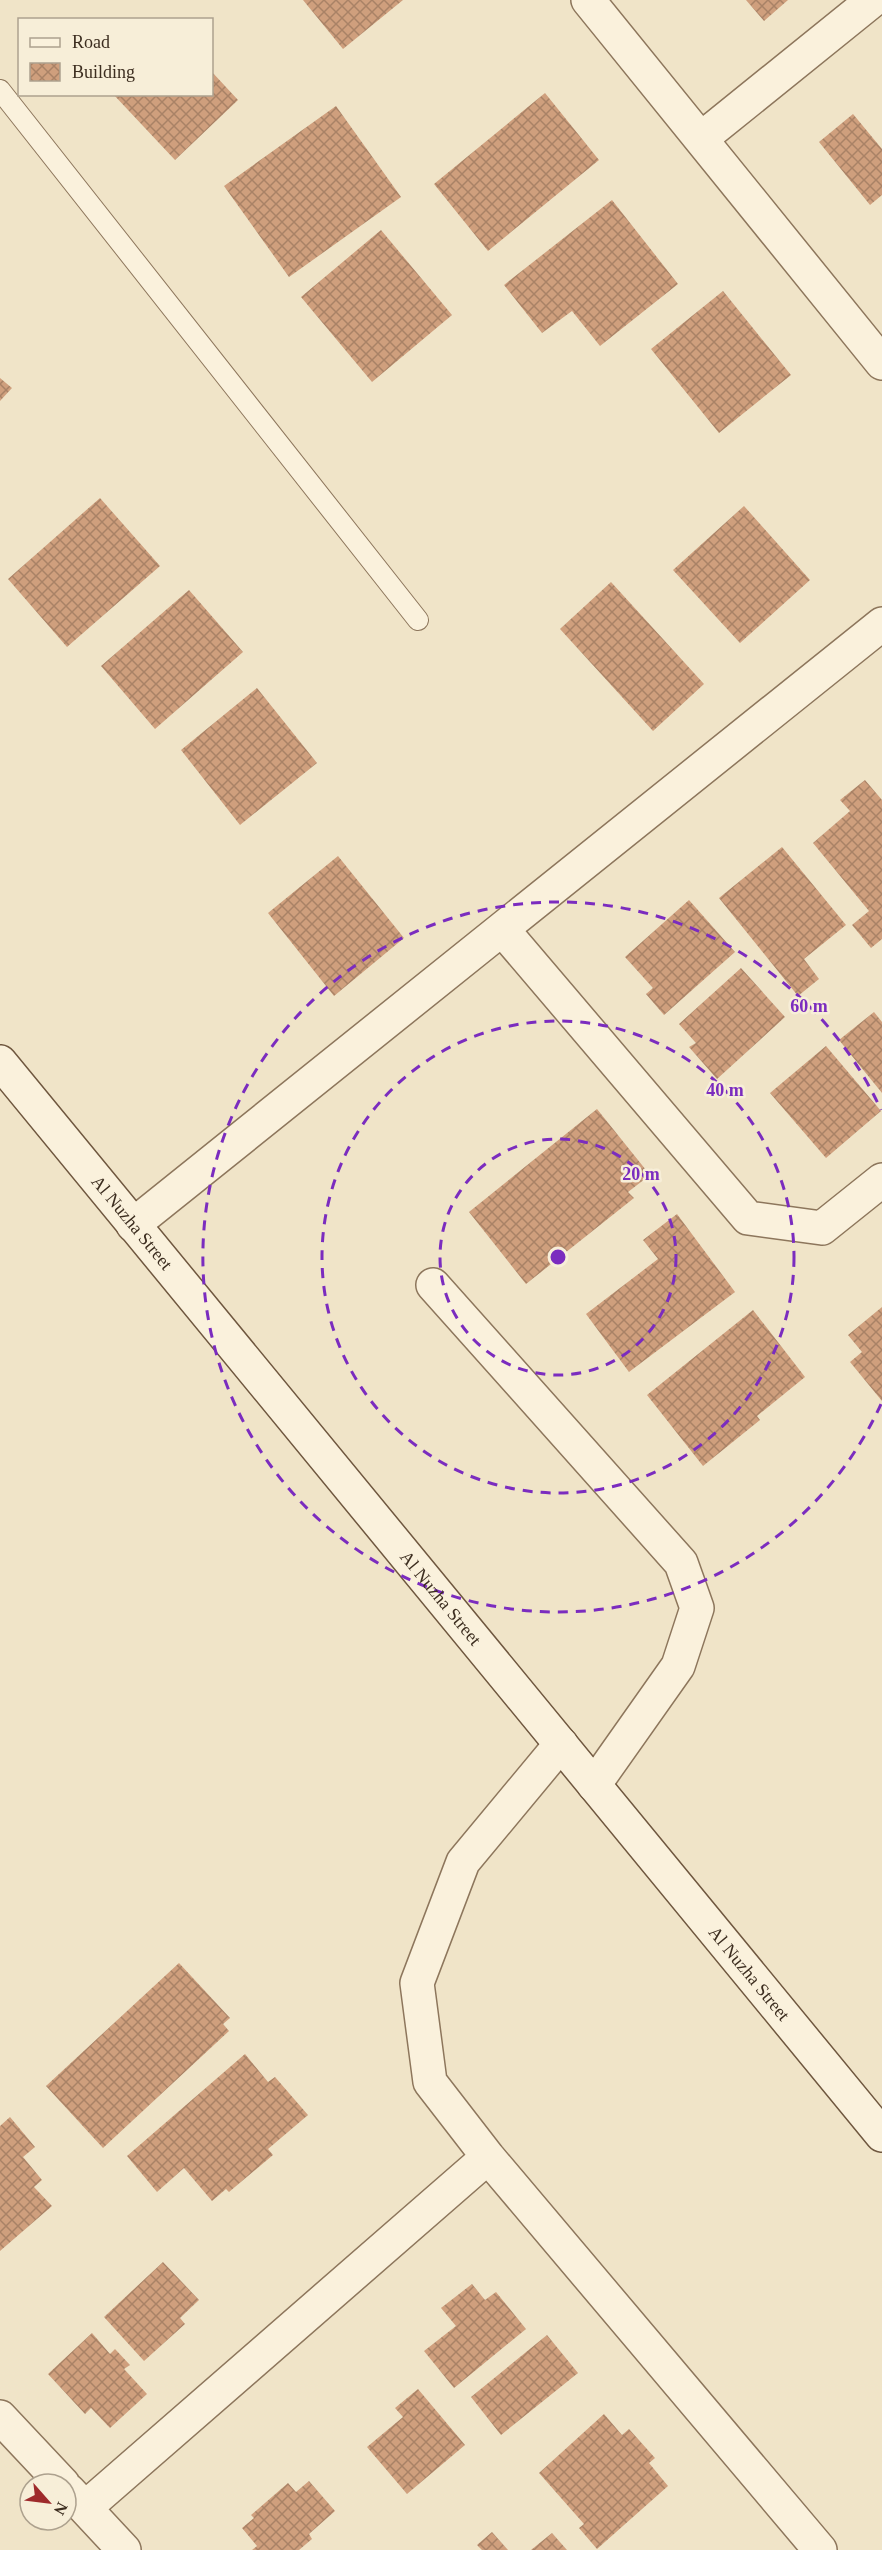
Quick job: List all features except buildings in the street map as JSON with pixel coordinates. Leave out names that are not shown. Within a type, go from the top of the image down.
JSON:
[{"type":"street","points":[[588,0],[882,363]]},
{"type":"street","points":[[702,138],[873,0]]},
{"type":"street","points":[[133,1224],[882,624]]},
{"type":"street","points":[[502,929],[748,1218],[822,1228],[882,1180]]},
{"type":"street","name":"Al Nuzha Street","points":[[0,1062],[882,2135]]},
{"type":"street","points":[[433,1285],[681,1563],[697,1608],[678,1666],[594,1785]]},
{"type":"street","points":[[561,1744],[463,1862],[417,1983],[430,2082],[488,2157],[820,2550]]},
{"type":"street","points":[[78,2496],[488,2157]]},
{"type":"street","points":[[0,2417],[52,2472]]},
{"type":"street","points":[[78,2501],[124,2550]]},
{"type":"lane","points":[[0,90],[418,620]]}]
